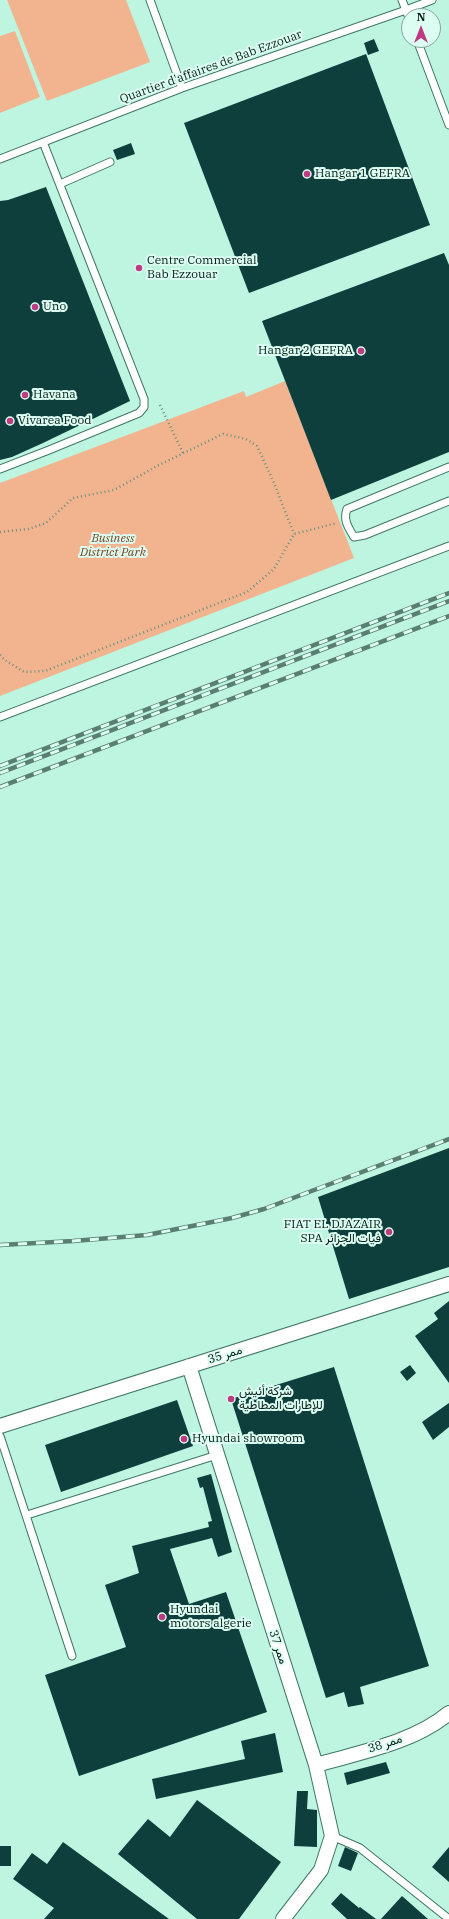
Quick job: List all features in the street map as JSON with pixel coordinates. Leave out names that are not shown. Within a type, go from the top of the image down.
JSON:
[{"type":"street","name":"ممر 35","points":[[0,1426],[449,1284]]},
{"type":"street","name":"ممر 37","points":[[189,1366],[316,1764],[332,1836]]},
{"type":"street","name":"ممر 38","points":[[316,1764],[399,1740],[434,1725],[449,1713]]},
{"type":"street","points":[[283,1919],[321,1870],[332,1836]]},
{"type":"lane","points":[[150,0],[182,88]]},
{"type":"lane","name":"Quartier d'affaires de Bab Ezzouar","points":[[418,8],[432,0]]},
{"type":"lane","name":"Quartier d'affaires de Bab Ezzouar","points":[[0,159],[182,88],[401,16]]},
{"type":"lane","points":[[420,48],[449,125]]},
{"type":"lane","points":[[0,469],[139,413],[144,407],[144,399],[44,142]]},
{"type":"lane","points":[[60,184],[110,162]]},
{"type":"lane","points":[[449,467],[347,508],[345,521],[354,537],[365,535],[449,501]]},
{"type":"lane","points":[[0,717],[449,546]]},
{"type":"lane","points":[[0,1436],[28,1515],[72,1656]]},
{"type":"lane","points":[[28,1515],[217,1455]]},
{"type":"lane","points":[[332,1836],[360,1848],[449,1919]]},
{"type":"path","points":[[160,405],[183,453]]},
{"type":"path","points":[[0,532],[28,529],[46,523],[73,498],[86,497],[114,490],[183,453],[223,434],[246,439],[257,446],[274,483],[294,534]]},
{"type":"path","points":[[0,655],[24,672],[45,671],[247,592],[274,569],[294,534],[345,521]]},
{"type":"green space","points":[[7,0],[126,0],[150,62],[47,101]]},
{"type":"green space","points":[[15,31],[40,97],[0,113],[0,36]]},
{"type":"green space","name":"Business District Park","points":[[285,381],[354,558],[0,696],[0,483],[244,391],[246,397]]},
{"type":"building","points":[[374,39],[379,51],[368,55],[364,43]]},
{"type":"building","name":"Hangar 1 GEFRA","points":[[366,54],[430,225],[249,293],[184,123]]},
{"type":"building","points":[[131,143],[135,154],[117,160],[113,150]]},
{"type":"building","points":[[46,187],[130,401],[43,443],[12,457],[0,460],[0,201],[8,200]]},
{"type":"building","name":"Hangar 2 GEFRA","points":[[444,253],[449,265],[449,452],[331,500],[262,321]]},
{"type":"building","name":"FIAT EL DJAZAIR SPA فيات الجزائر","points":[[449,1148],[449,1267],[349,1299],[318,1197]]},
{"type":"building","points":[[449,1301],[449,1383],[415,1336],[438,1319],[434,1313]]},
{"type":"building","points":[[410,1365],[416,1373],[407,1381],[400,1372]]},
{"type":"building","points":[[334,1367],[429,1666],[360,1687],[364,1704],[348,1707],[344,1692],[326,1698],[231,1399]]},
{"type":"building","points":[[177,1400],[193,1446],[61,1492],[45,1445]]},
{"type":"building","points":[[449,1403],[449,1427],[433,1440],[422,1422]]},
{"type":"building","points":[[211,1474],[232,1552],[218,1557],[212,1538],[170,1549],[189,1604],[226,1592],[267,1712],[79,1776],[45,1675],[126,1647],[105,1585],[139,1573],[132,1546],[209,1527],[208,1522],[212,1521],[203,1487],[200,1488],[197,1478]]},
{"type":"building","points":[[275,1733],[283,1772],[156,1799],[152,1779],[245,1759],[241,1741]]},
{"type":"building","points":[[386,1762],[390,1773],[347,1785],[344,1773]]},
{"type":"building","points":[[297,1791],[308,1791],[307,1809],[317,1810],[317,1847],[294,1846]]},
{"type":"building","points":[[197,1800],[281,1862],[239,1919],[197,1919],[118,1854],[148,1819],[170,1837]]},
{"type":"building","points":[[63,1842],[169,1919],[44,1919],[54,1908],[13,1879],[32,1853],[47,1864]]},
{"type":"building","points":[[0,1846],[11,1846],[11,1866],[0,1866]]},
{"type":"building","points":[[345,1847],[358,1853],[351,1871],[338,1866]]},
{"type":"building","points":[[449,1847],[449,1882],[432,1867]]},
{"type":"building","points":[[341,1893],[359,1908],[360,1907],[376,1919],[347,1919],[331,1904]]},
{"type":"building","points":[[402,1896],[428,1919],[381,1919]]},
{"type":"railway","points":[[0,766],[449,593]]},
{"type":"railway","points":[[0,773],[449,601]]},
{"type":"railway","points":[[0,787],[449,616]]},
{"type":"railway","points":[[0,1245],[147,1235],[232,1218],[264,1209],[449,1139]]},
{"type":"place","name":"Hangar 1 GEFRA","points":[[307,174]]},
{"type":"place","name":"Centre Commercial Bab Ezzouar","points":[[139,268]]},
{"type":"place","name":"Uno","points":[[35,307]]},
{"type":"place","name":"Hangar 2 GEFRA","points":[[361,351]]},
{"type":"place","name":"Havana","points":[[25,395]]},
{"type":"place","name":"Vivarea Food","points":[[10,421]]},
{"type":"place","name":"FIAT EL DJAZAIR SPA فيات الجزائر","points":[[389,1232]]},
{"type":"place","name":"شركة أئيش للإطارات المطاطية","points":[[231,1399]]},
{"type":"place","name":"Hyundai showroom","points":[[184,1439]]},
{"type":"place","name":"Hyundai motors algerie","points":[[162,1617]]}]
